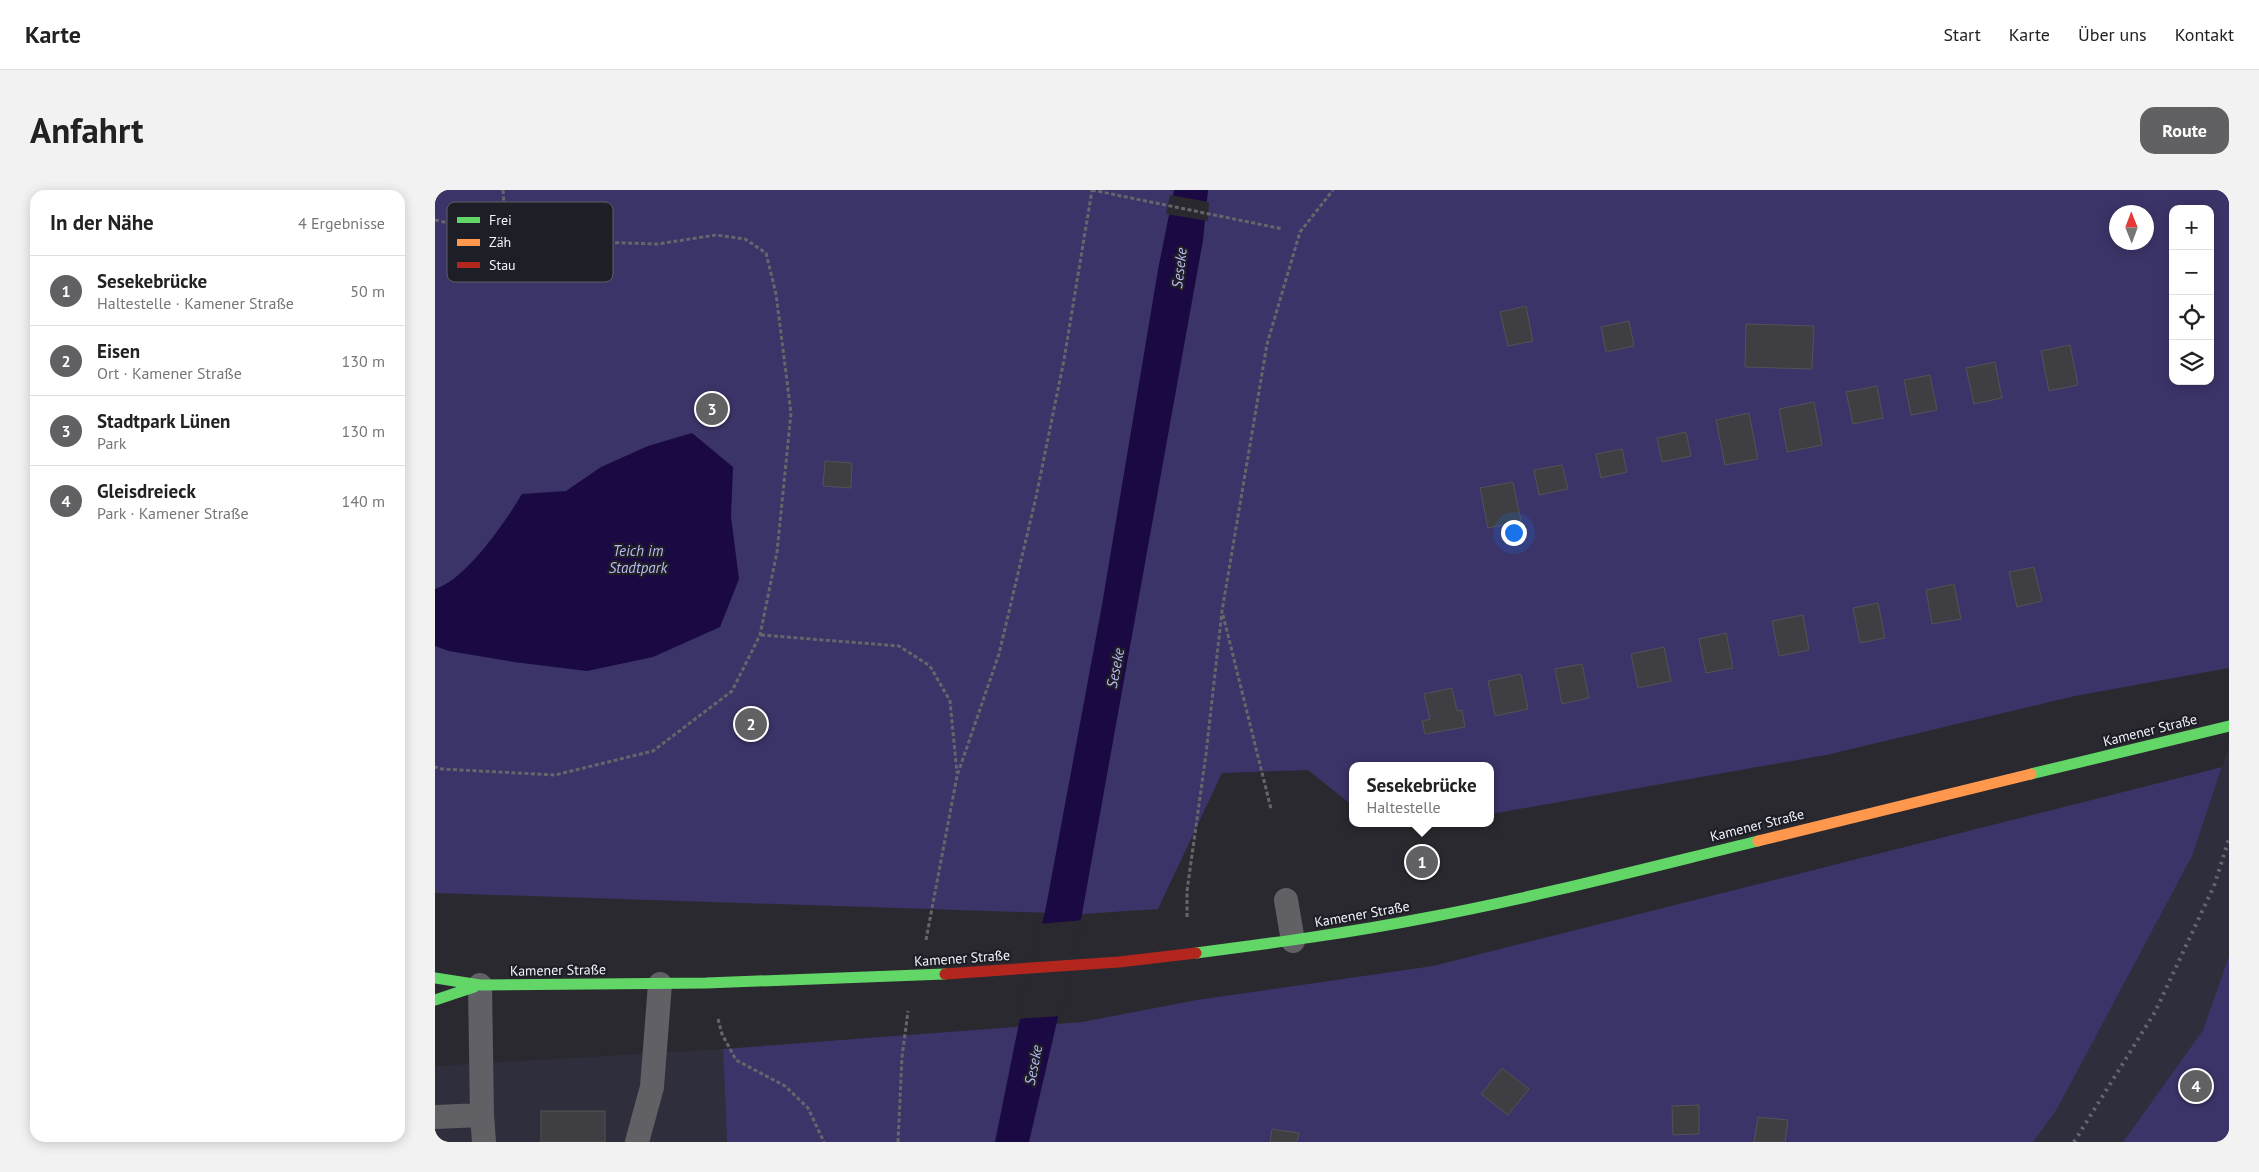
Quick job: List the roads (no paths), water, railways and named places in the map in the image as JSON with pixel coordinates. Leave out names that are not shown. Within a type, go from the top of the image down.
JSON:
[{"type":"main road","name":"Kamener Straße","points":[[435,978],[480,985],[660,984],[919,976],[1119,962],[1293,940],[1426,918],[1586,882],[2229,726]]},
{"type":"main road","name":"Kamener Straße","points":[[435,1000],[480,985]]},
{"type":"lane","points":[[1285,900],[1293,940]]},
{"type":"lane","points":[[637,1142],[652,1087],[660,984]]},
{"type":"lane","points":[[480,985],[483,1142]]},
{"type":"lane","points":[[435,1117],[482,1115]]},
{"type":"water","name":"Seseke","points":[[1174,190],[1208,190],[1203,240],[1082,914],[1029,1142],[995,1142],[1018,1028],[1046,907],[1102,605],[1158,270]]},
{"type":"water","name":"Teich im Stadtpark","points":[[692,433],[733,467],[731,517],[739,579],[720,627],[653,657],[587,671],[514,662],[449,651],[435,646],[435,589],[447,583],[472,562],[496,534],[522,494],[566,491],[601,467],[648,446]]},
{"type":"railway","points":[[2074,1142],[2155,1012],[2214,886],[2229,839]]},
{"type":"place","name":"Stadtpark Lünen","points":[[712,409]]},
{"type":"place","name":"Eisen","points":[[751,724]]},
{"type":"place","name":"Sesekebrücke","points":[[1422,862]]},
{"type":"place","name":"Gleisdreieck","points":[[2196,1086]]}]
